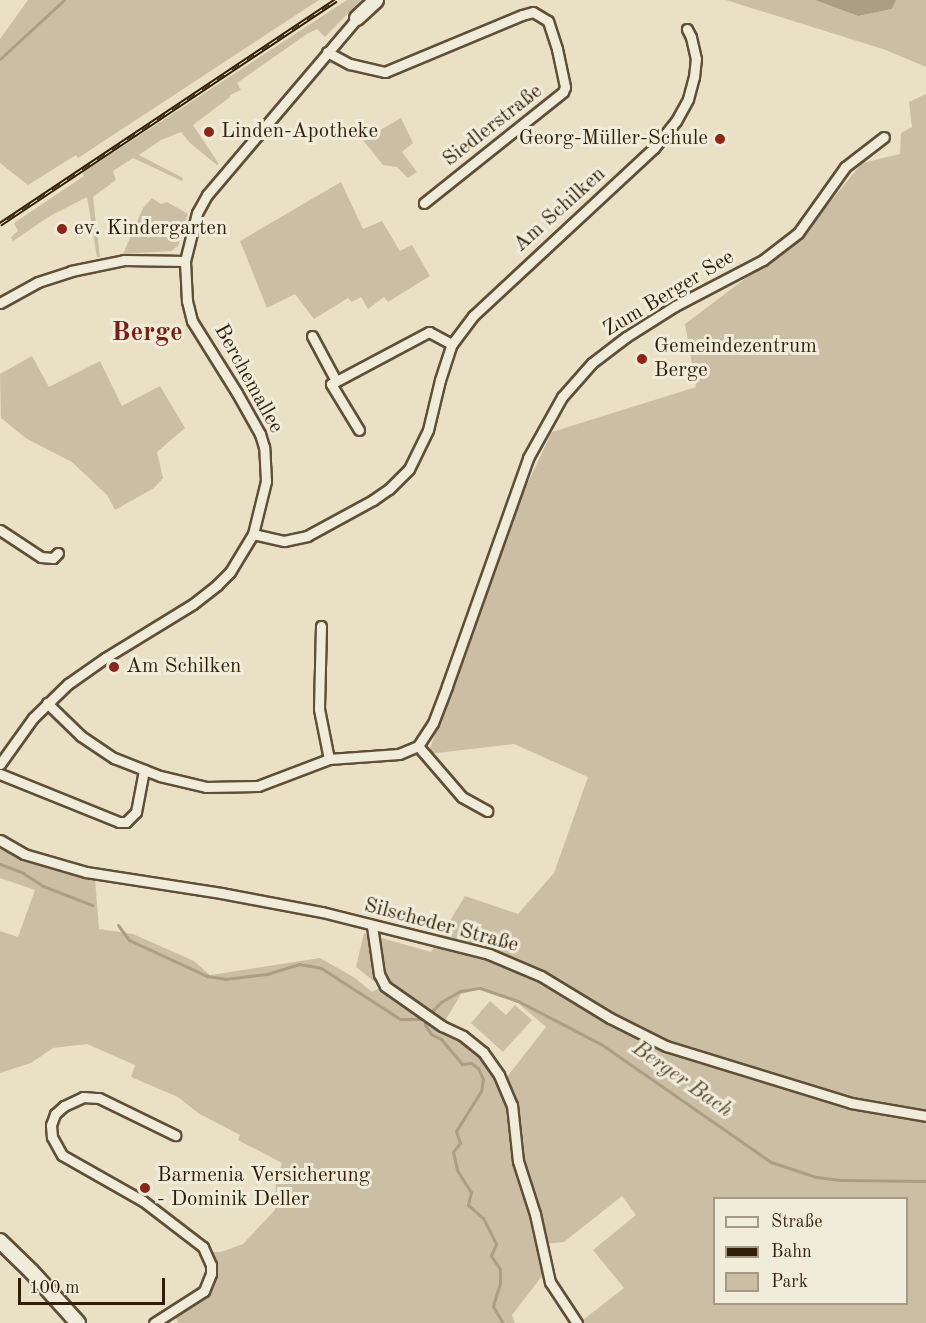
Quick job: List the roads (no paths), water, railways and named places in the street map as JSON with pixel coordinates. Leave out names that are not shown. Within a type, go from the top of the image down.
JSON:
[{"type":"street","name":"Berchemallee","points":[[0,764],[29,723],[47,703],[88,669],[193,604],[218,585],[230,572],[253,534],[266,481],[264,447],[260,434],[237,393],[192,321],[187,301],[185,261],[197,213],[207,195],[327,52],[376,0]]},
{"type":"street","name":"Siedlerstraße","points":[[327,52],[350,64],[385,72],[533,12],[548,21],[565,87],[563,92],[424,203]]},
{"type":"street","name":"Am Schilken","points":[[253,534],[284,541],[307,536],[373,500],[400,479],[419,453],[428,430],[440,380],[452,344],[478,310],[648,153],[676,121],[688,99],[694,77],[696,58],[687,29]]},
{"type":"street","name":"Zum Berger See","points":[[418,746],[433,723],[528,458],[562,397],[592,363],[626,337],[675,306],[763,260],[798,233],[845,167],[884,137]]},
{"type":"street","points":[[0,303],[38,282],[71,271],[124,260],[185,261]]},
{"type":"street","points":[[359,430],[331,384],[429,332],[452,344]]},
{"type":"street","points":[[312,336],[336,381]]},
{"type":"street","points":[[0,530],[41,557],[53,558],[58,553]]},
{"type":"street","points":[[321,626],[319,709],[329,759]]},
{"type":"street","points":[[47,703],[81,736],[114,758],[144,770],[206,787],[258,786],[329,759],[399,754],[418,746],[462,797],[487,811]]},
{"type":"street","points":[[0,774],[119,822],[126,822],[136,812],[144,770]]},
{"type":"street","name":"Silscheder Straße","points":[[0,840],[24,854],[86,872],[232,895],[321,912],[489,954],[521,966],[610,1018],[666,1046],[850,1103],[926,1116]]},
{"type":"street","points":[[372,926],[379,974],[386,986],[442,1026],[463,1036],[483,1052],[499,1075],[512,1106],[518,1161],[535,1214],[550,1282],[577,1323]]},
{"type":"street","points":[[154,1323],[204,1291],[211,1274],[211,1265],[204,1247],[143,1201],[62,1155],[52,1137],[51,1125],[55,1114],[64,1106],[84,1097],[99,1098],[175,1135]]},
{"type":"street","points":[[0,1241],[38,1278],[78,1323]]},
{"type":"waterway","points":[[0,59],[64,0]]},
{"type":"waterway","name":"Berger Bach","points":[[0,864],[23,873],[43,886],[92,905]]},
{"type":"waterway","points":[[118,925],[129,940],[207,976],[225,979],[267,974],[299,964],[321,968],[400,1019],[425,1019],[425,1025],[431,1034],[441,1039],[462,1064],[471,1063],[478,1068],[483,1079],[481,1091],[456,1131],[460,1143],[453,1152],[457,1170],[471,1192],[468,1205],[483,1218],[496,1244],[491,1256],[500,1269],[500,1283],[493,1306],[503,1323]]},
{"type":"waterway","name":"Berger Bach","points":[[431,1012],[441,1002],[460,991],[480,988],[518,1001],[601,1044],[771,1162],[816,1177],[840,1180],[926,1181]]},
{"type":"railway","points":[[0,224],[336,0]]},
{"type":"place","name":"Linden-Apotheke","points":[[209,132]]},
{"type":"place","name":"Georg-Müller-Schule","points":[[720,139]]},
{"type":"place","name":"ev. Kindergarten","points":[[62,229]]},
{"type":"place","name":"Gemeindezentrum Berge","points":[[642,359]]},
{"type":"place","name":"Am Schilken","points":[[114,667]]},
{"type":"place","name":"Barmenia Versicherung - Dominik Deller","points":[[145,1188]]},
{"type":"district","name":"Berge","points":[[147,333]]}]
